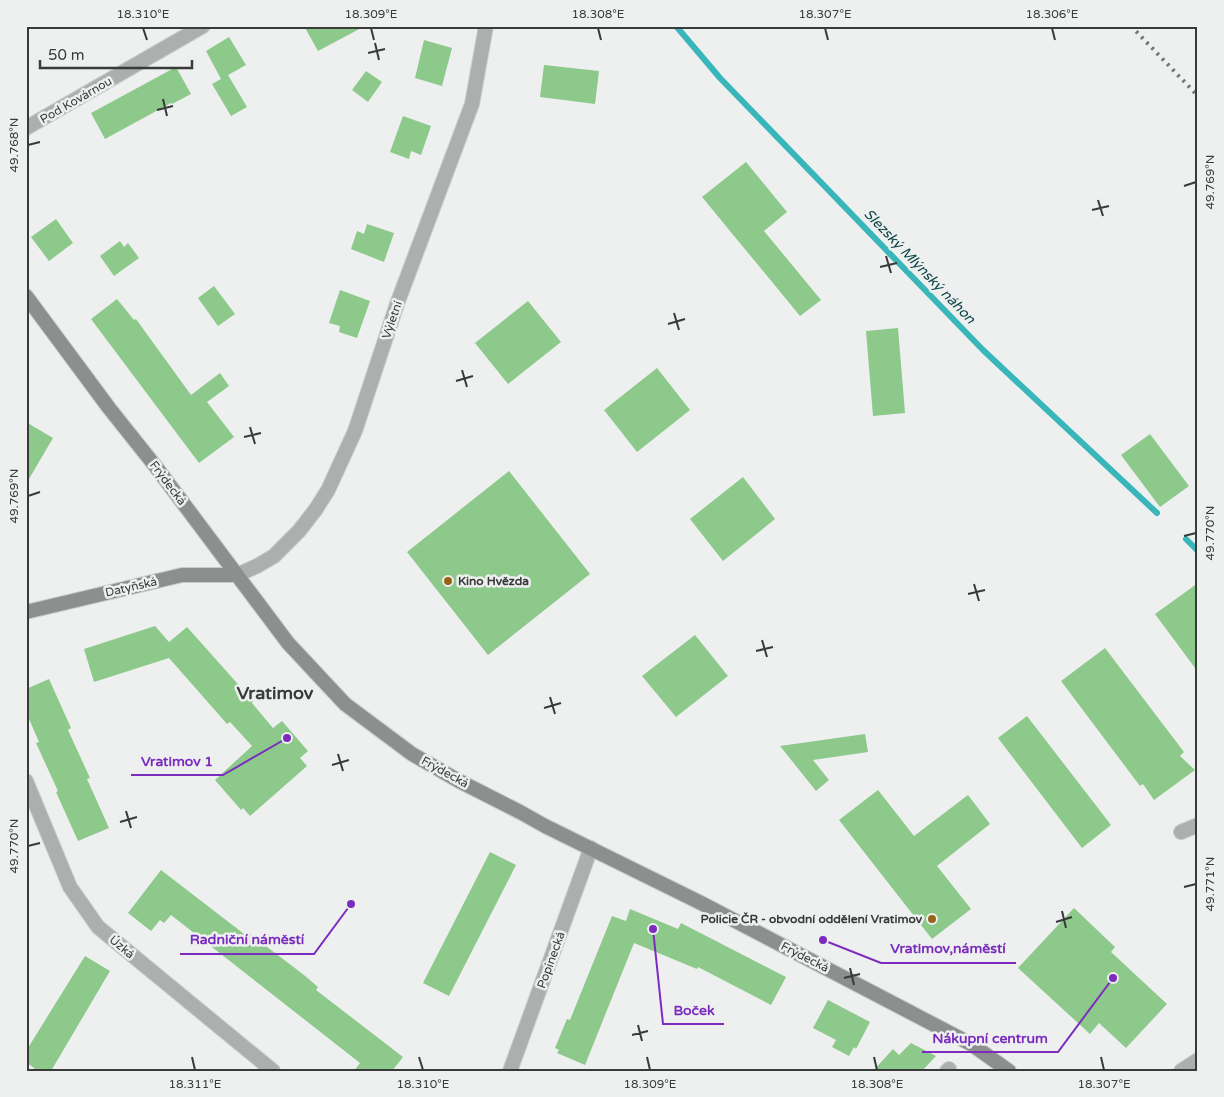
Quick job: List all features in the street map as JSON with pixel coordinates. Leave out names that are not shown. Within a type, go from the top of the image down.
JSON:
[{"type":"main road","name":"Frýdecká","points":[[26,296],[288,643],[345,704],[412,754],[460,782],[716,911],[971,1044],[1010,1071]]},
{"type":"main road","name":"Datyňská","points":[[26,612],[182,575],[237,574]]},
{"type":"street","name":"Pod Kovárnou","points":[[26,128],[203,26]]},
{"type":"street","name":"Výletní","points":[[237,574],[274,556],[300,531],[328,490],[355,431],[398,304],[472,104],[486,26]]},
{"type":"street","name":"Úzká","points":[[26,781],[70,887],[98,927],[274,1071]]},
{"type":"street","points":[[1181,832],[1198,825]]},
{"type":"street","name":"Popinecká","points":[[510,1071],[591,848]]},
{"type":"street","points":[[1181,1071],[1198,1060]]},
{"type":"building","points":[[304,26],[365,26],[318,51]]},
{"type":"building","points":[[229,37],[246,65],[228,75],[247,107],[231,116],[212,84],[221,79],[206,51]]},
{"type":"building","points":[[424,40],[452,48],[442,86],[415,78]]},
{"type":"building","points":[[544,65],[599,71],[595,104],[540,97]]},
{"type":"building","points":[[176,67],[191,94],[105,139],[91,113]]},
{"type":"building","points":[[366,71],[382,82],[368,102],[352,90]]},
{"type":"building","points":[[403,116],[431,126],[421,155],[411,151],[409,159],[390,152]]},
{"type":"building","points":[[746,162],[787,212],[764,231],[821,300],[800,316],[702,197]]},
{"type":"building","points":[[56,219],[73,243],[49,261],[31,237]]},
{"type":"building","points":[[367,224],[394,233],[384,262],[351,249],[357,231],[364,234]]},
{"type":"building","points":[[120,241],[124,247],[128,243],[139,258],[114,276],[100,256]]},
{"type":"building","points":[[214,286],[235,314],[218,326],[198,298]]},
{"type":"building","points":[[340,290],[370,301],[357,338],[339,332],[340,326],[329,323]]},
{"type":"building","points":[[117,299],[134,320],[136,319],[191,395],[220,373],[229,386],[207,402],[234,437],[199,463],[91,319]]},
{"type":"building","points":[[528,301],[561,342],[508,384],[475,343]]},
{"type":"building","points":[[898,328],[905,413],[873,416],[866,331]]},
{"type":"building","points":[[657,368],[690,410],[637,452],[604,410]]},
{"type":"building","points":[[26,422],[53,438],[26,484]]},
{"type":"building","points":[[1150,434],[1189,486],[1160,507],[1121,455]]},
{"type":"building","points":[[509,471],[590,574],[488,655],[407,552]]},
{"type":"building","points":[[743,477],[775,519],[723,561],[690,519]]},
{"type":"building","points":[[1198,583],[1198,672],[1155,614]]},
{"type":"building","points":[[155,626],[169,642],[187,627],[253,701],[252,703],[273,728],[282,721],[308,751],[300,758],[307,766],[250,816],[243,808],[241,810],[215,780],[252,746],[230,722],[227,724],[169,658],[94,682],[84,649]]},
{"type":"building","points":[[695,635],[728,676],[676,717],[642,676]]},
{"type":"building","points":[[1105,648],[1184,752],[1180,756],[1195,770],[1154,800],[1143,784],[1140,786],[1061,681]]},
{"type":"building","points":[[49,679],[71,728],[68,730],[90,778],[87,779],[109,828],[78,841],[36,743],[39,742],[26,712],[26,689]]},
{"type":"building","points":[[1027,716],[1111,825],[1082,848],[998,738]]},
{"type":"building","points":[[865,734],[868,752],[813,760],[829,780],[816,791],[780,746]]},
{"type":"building","points":[[878,790],[914,836],[968,795],[990,824],[937,866],[971,909],[932,939],[839,820]]},
{"type":"building","points":[[490,852],[516,865],[449,996],[423,983]]},
{"type":"building","points":[[161,870],[248,937],[250,934],[304,975],[318,987],[316,990],[403,1057],[392,1071],[354,1071],[360,1063],[171,915],[164,923],[160,920],[151,931],[128,913]]},
{"type":"building","points":[[1074,908],[1115,947],[1111,952],[1167,1004],[1126,1048],[1099,1023],[1090,1034],[1018,968]]},
{"type":"building","points":[[630,909],[678,929],[681,923],[786,977],[771,1005],[698,967],[697,969],[634,943],[585,1065],[557,1053],[559,1050],[555,1048],[567,1019],[570,1020],[612,916],[626,921]]},
{"type":"building","points":[[85,956],[110,971],[51,1071],[38,1071],[26,1062],[26,1051]]},
{"type":"building","points":[[828,1000],[870,1022],[856,1049],[854,1047],[849,1056],[832,1047],[836,1040],[813,1028]]},
{"type":"building","points":[[911,1043],[936,1056],[922,1071],[873,1071],[893,1049],[899,1055]]},
{"type":"waterway","name":"Slezský Mlýnský náhon","points":[[676,26],[720,78],[983,350],[1157,513]]},
{"type":"waterway","name":"Slezský Mlýnský náhon","points":[[1186,539],[1198,551]]},
{"type":"railway","points":[[1131,26],[1198,96]]},
{"type":"place","name":"Kino Hvězda","points":[[448,581]]},
{"type":"place","name":"Vratimov 1","points":[[287,738]]},
{"type":"place","name":"Radniční náměstí","points":[[351,904]]},
{"type":"place","name":"Policie ČR - obvodní oddělení Vratimov","points":[[932,919]]},
{"type":"place","name":"Boček","points":[[653,929]]},
{"type":"place","name":"Vratimov,náměstí","points":[[823,940]]},
{"type":"place","name":"Nákupní centrum","points":[[1113,978]]},
{"type":"district","name":"Vratimov","points":[[275,693]]}]
